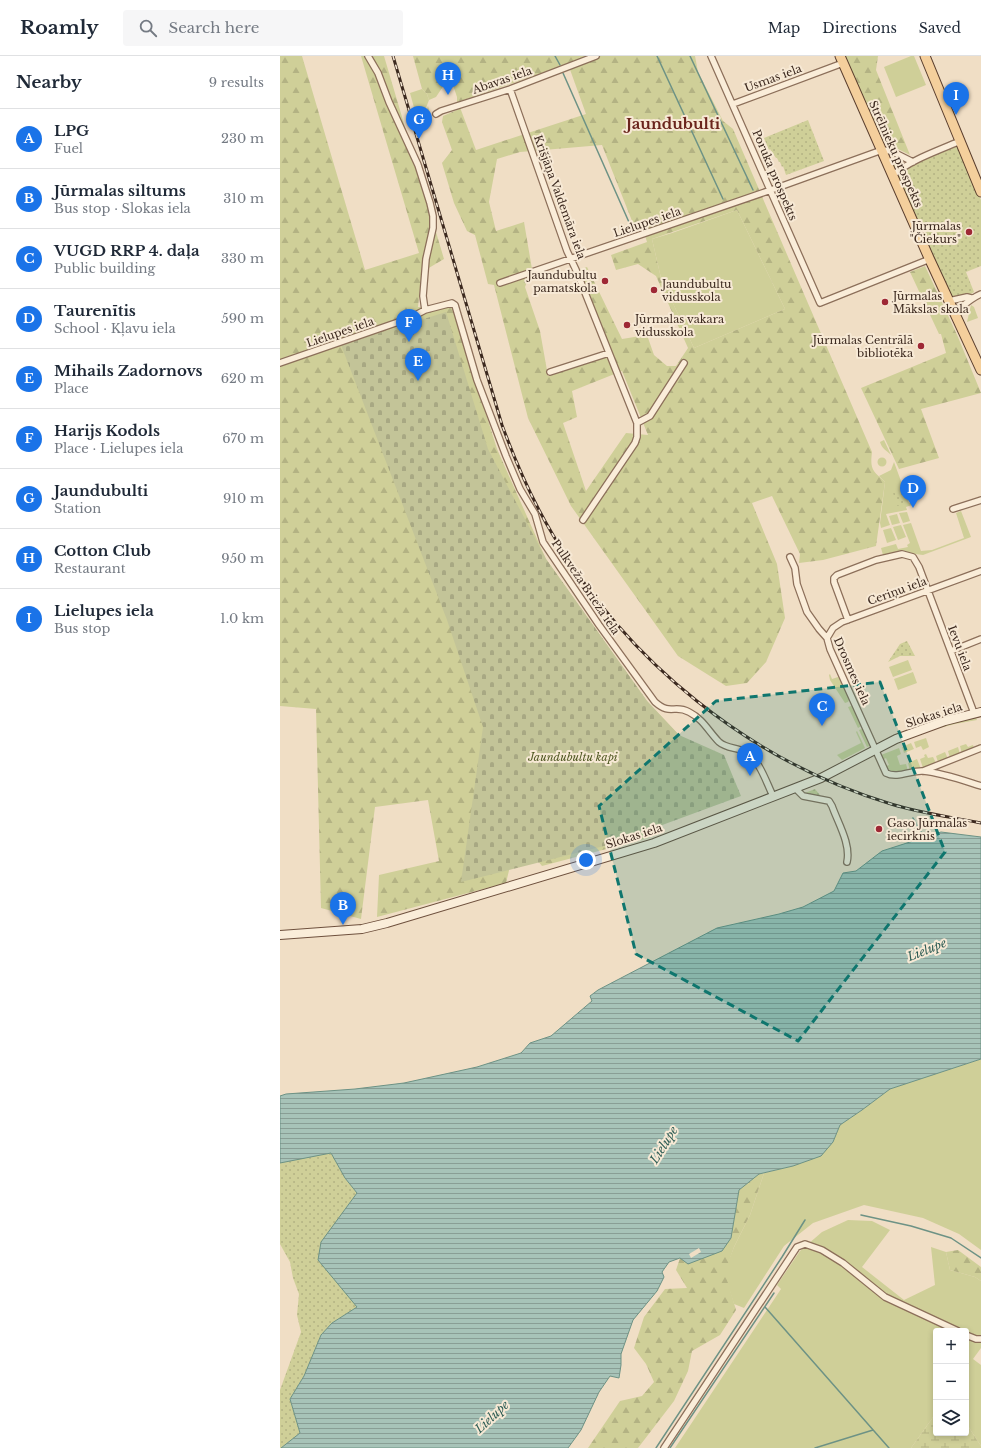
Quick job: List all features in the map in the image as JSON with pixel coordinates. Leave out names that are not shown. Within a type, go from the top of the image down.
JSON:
[{"type":"main road","points":[[925,56],[981,192]]},
{"type":"main road","name":"Strēlnieku prospekts","points":[[841,59],[954,313],[981,370]]},
{"type":"main road","name":"Slokas iela","points":[[280,935],[362,929],[387,923],[644,846],[826,776],[876,749],[912,733],[977,713]]},
{"type":"street","points":[[368,56],[378,73],[389,102],[418,165],[433,216],[433,228],[426,259],[423,296],[425,310]]},
{"type":"street","name":"Abavas iela","points":[[436,114],[441,111],[510,89],[596,56]]},
{"type":"street","name":"Poruka prospekts","points":[[711,56],[820,303],[930,259]]},
{"type":"street","name":"Usmas iela","points":[[733,104],[841,59]]},
{"type":"street","name":"Krišjāņa Valdemāra iela","points":[[510,89],[570,259],[637,423]]},
{"type":"street","points":[[893,175],[901,168],[913,162],[960,142]]},
{"type":"street","points":[[882,150],[891,151],[913,162]]},
{"type":"street","name":"Lielupes iela","points":[[500,283],[882,150]]},
{"type":"street","points":[[954,313],[972,298],[981,294]]},
{"type":"street","points":[[949,301],[968,297],[972,298]]},
{"type":"street","name":"Lielupes iela","points":[[280,363],[410,318],[425,310],[452,303]]},
{"type":"street","name":"Pulkveža Brieža iela","points":[[452,303],[458,312],[478,380],[506,456],[520,489],[535,514],[543,542],[552,556],[599,625],[655,702],[667,710],[683,709],[709,728],[720,743],[745,752],[758,766],[773,796]]},
{"type":"street","points":[[550,372],[608,353]]},
{"type":"street","points":[[583,520],[635,443],[637,423],[650,416],[684,363]]},
{"type":"street","points":[[953,509],[981,500]]},
{"type":"street","name":"Ievu iela","points":[[848,620],[834,582],[834,578],[837,575],[876,560],[902,554],[913,557],[977,713]]},
{"type":"street","name":"Drosmes iela","points":[[790,557],[795,568],[798,584],[807,612],[827,638],[830,649],[886,773],[893,775],[923,771]]},
{"type":"street","name":"Ceriņu iela","points":[[827,638],[836,626],[848,620],[981,571]]},
{"type":"street","points":[[951,651],[981,639]]},
{"type":"street","points":[[923,771],[981,748]]},
{"type":"street","points":[[923,771],[941,774],[981,786]]},
{"type":"street","points":[[795,788],[803,796],[829,801],[849,854],[847,862]]},
{"type":"street","points":[[664,1448],[796,1247],[805,1244],[822,1250],[843,1263],[885,1297],[952,1328]]},
{"type":"street","points":[[969,1336],[981,1339]]},
{"type":"highlighted area","points":[[880,682],[945,852],[798,1041],[636,954],[599,806],[716,701]]},
{"type":"green space","points":[[280,56],[302,56],[365,270],[419,253],[361,56],[384,56],[444,259],[422,272],[418,307],[452,306],[497,449],[546,559],[647,701],[679,735],[667,814],[648,838],[542,866],[533,855],[511,862],[506,883],[377,917],[379,875],[439,861],[428,800],[375,807],[361,919],[321,908],[316,709],[280,706]]},
{"type":"green space","points":[[413,56],[695,56],[698,72],[723,121],[733,129],[872,452],[871,462],[873,469],[885,482],[876,546],[823,560],[799,563],[800,554],[772,496],[752,503],[777,564],[785,618],[766,662],[747,683],[726,686],[678,656],[571,506],[528,418],[494,285],[488,284],[475,235],[467,231],[454,203],[442,163],[452,150],[442,122],[443,116],[457,110],[457,97],[452,82],[444,85],[436,97],[429,100],[427,94],[422,89]],"holes":[[[568,64],[586,114],[476,150],[458,102]],[[602,145],[636,231],[643,229],[647,242],[611,255],[616,270],[638,264],[656,276],[688,348],[676,366],[667,366],[654,355],[647,335],[622,339],[587,267],[579,270],[613,355],[548,376],[540,331],[525,287],[532,269],[524,222],[496,231],[489,202],[497,159],[520,152]],[[737,210],[785,309],[694,348],[661,278],[652,239]],[[622,371],[648,435],[626,433],[586,491],[563,423],[577,417],[572,391]]]},
{"type":"green space","points":[[844,56],[878,56],[876,70],[910,155],[882,141]]},
{"type":"green space","points":[[914,56],[926,85],[896,97],[884,67]]},
{"type":"green space","points":[[422,89],[427,94],[429,100],[419,126],[410,93]]},
{"type":"green space","points":[[428,106],[432,121],[423,124]]},
{"type":"green space","points":[[808,120],[824,161],[786,175],[783,166],[782,167],[770,149],[769,150],[764,138]]},
{"type":"green space","points":[[956,146],[960,149],[981,200],[981,266],[966,272],[974,292],[958,298],[952,298],[949,297],[897,178],[902,171],[912,165]]},
{"type":"green space","points":[[890,159],[904,163],[905,164],[896,170]]},
{"type":"green space","points":[[737,210],[785,309],[694,348],[661,278],[652,239]]},
{"type":"green space","points":[[925,266],[958,337],[981,393],[921,409],[939,458],[899,469],[861,388],[946,353],[941,334],[939,334],[910,272]]},
{"type":"green space","points":[[693,290],[700,293],[697,304],[689,301]]},
{"type":"green space","points":[[971,305],[974,307],[978,318],[967,322]]},
{"type":"green space","name":"Jaundubultu kapi","points":[[446,312],[488,449],[546,559],[647,701],[679,735],[724,755],[741,796],[608,845],[461,882],[483,727],[447,620],[341,345]]},
{"type":"green space","points":[[884,440],[891,455],[883,448],[880,442]]},
{"type":"green space","points":[[880,458],[884,458],[886,462],[884,466],[880,466],[878,464],[878,460]]},
{"type":"green space","points":[[894,462],[909,503],[912,505],[906,507],[907,510],[886,514],[890,525],[881,528],[880,523],[885,482],[879,476],[891,470]]},
{"type":"green space","points":[[901,490],[905,504],[897,506],[893,493]]},
{"type":"green space","points":[[961,511],[971,537],[923,555],[900,552],[883,555],[881,548],[896,544],[898,549],[908,547],[907,545],[910,543],[903,525],[911,523],[921,551],[932,550],[964,538],[956,513]]},
{"type":"green space","points":[[907,512],[910,521],[903,523],[899,513]]},
{"type":"green space","points":[[897,514],[900,523],[892,525],[889,516]]},
{"type":"green space","points":[[901,525],[906,537],[898,540],[893,527]]},
{"type":"green space","points":[[891,528],[896,540],[887,543],[883,530]]},
{"type":"green space","points":[[907,641],[915,656],[900,656],[888,662],[900,644]]},
{"type":"green space","points":[[908,660],[912,670],[893,677],[889,667]]},
{"type":"green space","points":[[913,672],[917,683],[898,690],[894,679]]},
{"type":"green space","points":[[830,674],[832,679],[838,677],[841,678],[850,699],[848,702],[845,703],[830,680]]},
{"type":"green space","points":[[848,707],[855,707],[863,725],[858,728]]},
{"type":"green space","points":[[976,718],[977,720],[928,731],[966,719]]},
{"type":"green space","points":[[864,728],[872,745],[867,747],[859,730]]},
{"type":"green space","points":[[857,731],[865,748],[842,760],[837,755],[861,743],[856,732]]},
{"type":"green space","points":[[926,738],[929,747],[923,750],[921,746],[916,748],[914,742]]},
{"type":"green space","points":[[911,743],[914,749],[904,753],[902,747]]},
{"type":"green space","points":[[966,744],[968,747],[973,745],[974,749],[962,754],[960,746]]},
{"type":"green space","points":[[958,747],[960,754],[950,758],[948,751]]},
{"type":"green space","points":[[899,748],[901,754],[897,756],[900,765],[906,764],[908,771],[893,772],[886,766],[889,765],[886,758],[883,760],[881,755]]},
{"type":"green space","points":[[945,752],[948,759],[938,762],[936,756]]},
{"type":"green space","points":[[926,754],[928,758],[933,757],[936,763],[923,768],[920,759],[925,757],[924,755]]},
{"type":"green space","points":[[917,759],[921,769],[910,771],[908,763]]},
{"type":"green space","points":[[815,789],[820,795],[819,796],[816,797],[805,793]]},
{"type":"green space","points":[[981,1059],[981,1250],[959,1234],[923,1218],[864,1205],[813,1223],[784,1246],[744,1308],[734,1304],[724,1273],[734,1247],[750,1215],[764,1173],[793,1166],[833,1142],[840,1125],[890,1089]]},
{"type":"green space","points":[[280,1096],[331,1153],[345,1178],[357,1193],[336,1222],[357,1307],[332,1323],[321,1335],[304,1376],[290,1399],[300,1433],[281,1448],[280,1390],[301,1332],[297,1315],[299,1294],[293,1278],[290,1262],[280,1244]]},
{"type":"green space","points":[[764,1173],[750,1215],[734,1247],[725,1273],[736,1310],[720,1335],[692,1351],[688,1371],[674,1401],[638,1448],[588,1448],[620,1401],[642,1396],[654,1382],[646,1364],[634,1348],[644,1317],[665,1289],[687,1288],[676,1270],[680,1258],[731,1238],[739,1190],[759,1174]]},
{"type":"green space","points":[[848,1220],[872,1221],[890,1230],[862,1267],[904,1300],[935,1285],[931,1247],[946,1252],[950,1270],[975,1277],[981,1281],[981,1348],[973,1359],[981,1365],[981,1446],[969,1428],[969,1328],[933,1328],[933,1417],[911,1448],[675,1448],[781,1289],[777,1285],[800,1251],[822,1232]]},
{"type":"green space","points":[[958,1250],[981,1267],[981,1281],[975,1277],[950,1270],[946,1252]]},
{"type":"green space","points":[[933,1417],[933,1436],[969,1436],[969,1428],[981,1446],[981,1448],[911,1448]]},
{"type":"water","name":"Lielupe","points":[[941,832],[981,837],[981,1059],[890,1089],[840,1125],[833,1142],[821,1156],[793,1166],[759,1174],[739,1190],[731,1238],[722,1251],[688,1264],[680,1258],[669,1262],[662,1272],[664,1277],[657,1291],[633,1320],[621,1354],[619,1378],[610,1376],[599,1392],[581,1430],[568,1448],[281,1448],[300,1433],[290,1399],[304,1376],[321,1335],[332,1323],[357,1307],[318,1260],[321,1242],[357,1193],[345,1178],[331,1153],[280,1163],[280,1096],[286,1094],[355,1089],[404,1083],[477,1067],[521,1053],[530,1043],[551,1036],[592,1001],[590,996],[598,990],[717,928],[803,907],[834,891],[843,873],[856,871],[882,851]]},
{"type":"pier","points":[[699,1248],[701,1252],[691,1258],[689,1254]]},
{"type":"waterway","points":[[555,56],[560,65]]},
{"type":"waterway","points":[[657,56],[723,199]]},
{"type":"waterway","points":[[690,56],[753,190]]},
{"type":"waterway","points":[[563,73],[632,229]]},
{"type":"waterway","points":[[913,818],[925,839]]},
{"type":"waterway","points":[[861,1215],[911,1226],[951,1238],[981,1258]]},
{"type":"waterway","points":[[656,1448],[805,1220]]},
{"type":"waterway","points":[[670,1448],[774,1293]]},
{"type":"waterway","points":[[765,1307],[889,1448]]},
{"type":"waterway","points":[[815,1448],[873,1430]]},
{"type":"railway","points":[[393,56],[502,425],[531,495],[553,535],[583,581],[617,625],[655,665],[697,701],[742,733],[789,762],[839,785],[891,804],[981,823]]},
{"type":"place","name":"Cotton Club","points":[[448,95]]},
{"type":"place","name":"Lielupes iela","points":[[956,115]]},
{"type":"place","name":"Jaundubulti","points":[[419,139]]},
{"type":"place","name":"Jūrmalas \"Čiekurs\"","points":[[969,232]]},
{"type":"place","name":"Jaundubultu pamatskola","points":[[605,281]]},
{"type":"place","name":"Jaundubultu vidusskola","points":[[654,290]]},
{"type":"place","name":"Jūrmalas Mākslas skola","points":[[885,302]]},
{"type":"place","name":"Jūrmalas vakara vidusskola","points":[[627,325]]},
{"type":"place","name":"Harijs Kodols","points":[[409,342]]},
{"type":"place","name":"Jūrmalas Centrālā bibliotēka","points":[[921,346]]},
{"type":"place","name":"Mihails Zadornovs","points":[[418,381]]},
{"type":"place","name":"Taurenītis","points":[[913,508]]},
{"type":"place","name":"VUGD RRP 4. daļa","points":[[822,726]]},
{"type":"place","name":"LPG","points":[[750,776]]},
{"type":"place","name":"Gaso Jūrmalas iecirknis","points":[[879,829]]},
{"type":"place","name":"Jūrmalas siltums","points":[[343,925]]},
{"type":"district","name":"Jaundubulti","points":[[673,124]]}]
